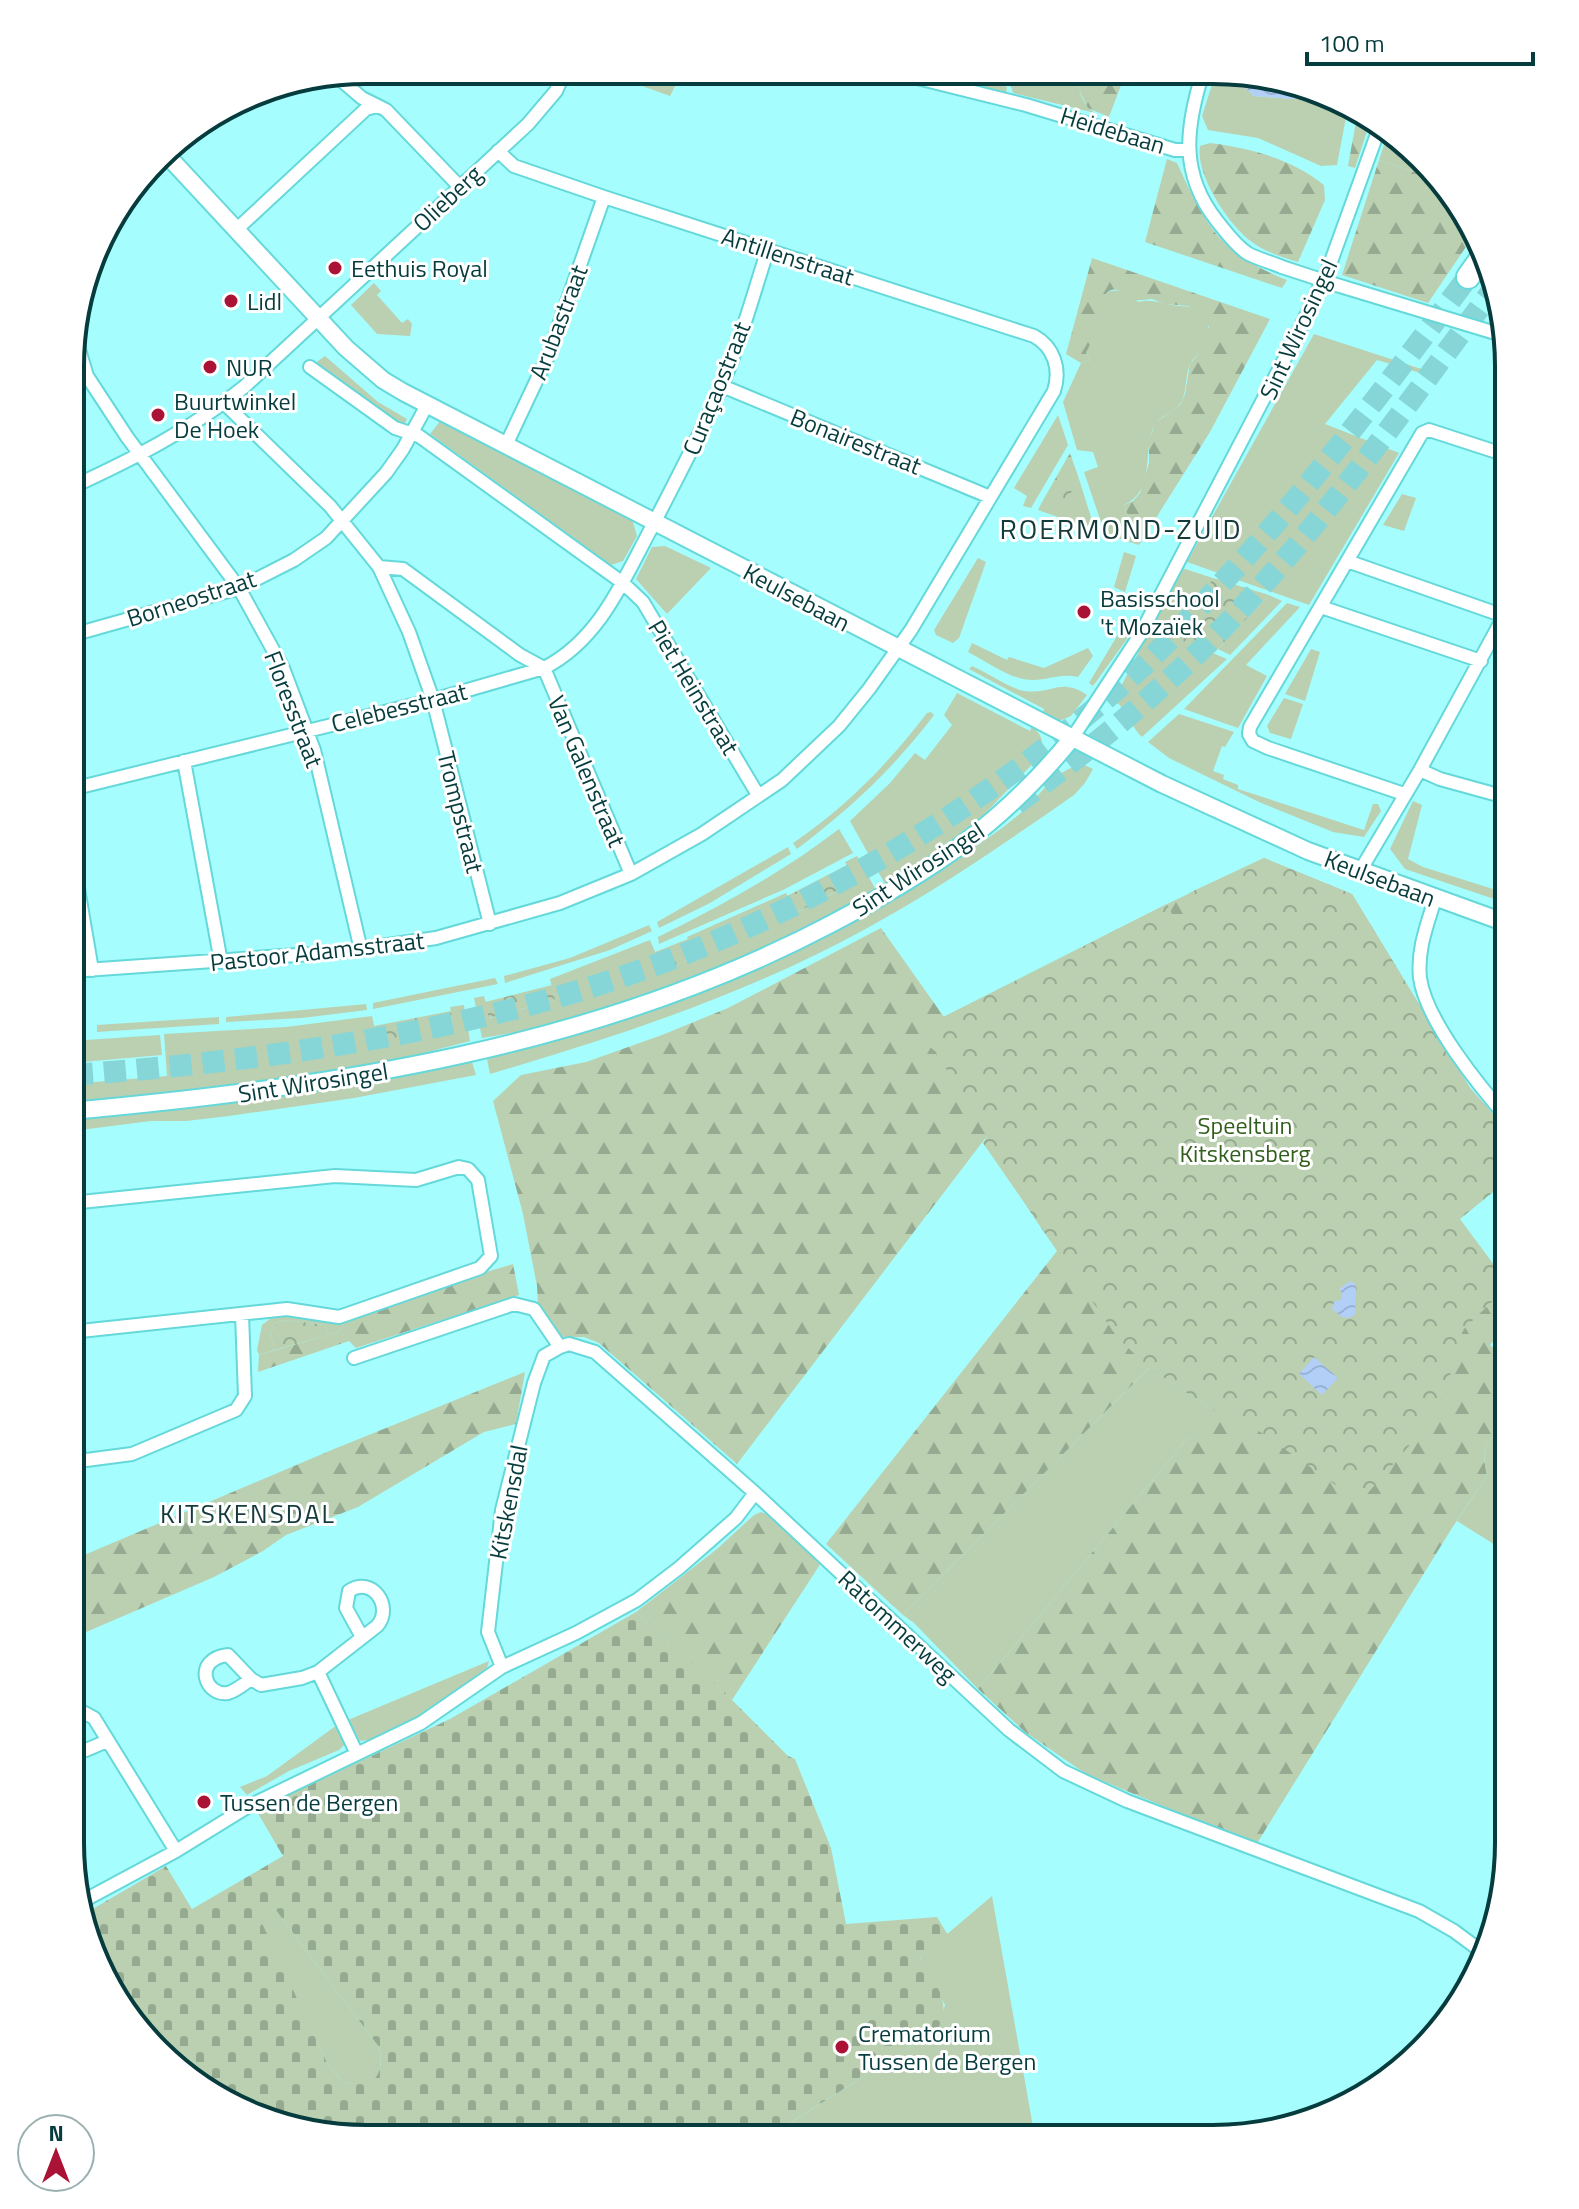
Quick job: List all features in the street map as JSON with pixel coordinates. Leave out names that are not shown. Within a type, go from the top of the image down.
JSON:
[{"type":"highway","points":[[1468,277],[1477,265]]},
{"type":"street","name":"Heidebaan","points":[[943,84],[1026,105],[1175,150],[1189,150],[1191,170],[1212,215],[1247,253],[1340,286],[1493,332]]},
{"type":"street","points":[[1189,150],[1190,119],[1200,84]]},
{"type":"street","points":[[349,85],[386,110],[459,186]]},
{"type":"street","name":"Olieberg","points":[[84,482],[140,456],[224,403],[498,151],[546,104],[559,85]]},
{"type":"street","points":[[236,230],[366,109],[377,106]]},
{"type":"street","name":"Sint Wirosingel","points":[[84,1110],[182,1101],[384,1073],[570,1029],[649,1004],[807,937],[921,874],[979,834],[1020,797],[1073,737],[1140,635],[1329,267],[1376,136]]},
{"type":"street","name":"Antillenstraat","points":[[498,151],[514,166],[1034,336],[1047,345],[1053,355],[1057,377]]},
{"type":"street","name":"Keulsebaan","points":[[173,161],[318,318],[383,380],[899,649],[1211,807],[1308,851],[1495,919]]},
{"type":"street","name":"Arubastraat","points":[[506,445],[548,356],[604,197]]},
{"type":"street","name":"Curaçaostraat","points":[[654,522],[722,386],[768,249]]},
{"type":"street","name":"Floresstraat","points":[[84,366],[87,376],[140,456],[239,588],[283,668],[314,750],[361,950]]},
{"type":"street","points":[[310,367],[395,428],[419,436],[623,583]]},
{"type":"street","name":"Pastoor Adamsstraat","points":[[84,970],[361,950],[436,938],[560,903],[631,874],[702,834],[782,780],[813,753],[839,726],[899,649],[1050,399],[1057,377]]},
{"type":"street","name":"Bonairestraat","points":[[722,386],[990,497]]},
{"type":"street","name":"Trompstraat","points":[[224,403],[343,521],[379,567],[409,632],[433,700],[490,924]]},
{"type":"street","name":"Borneostraat","points":[[84,632],[239,588],[294,560],[326,538],[386,473],[427,405]]},
{"type":"street","points":[[1404,794],[1268,748],[1253,741],[1249,734],[1255,718],[1422,433],[1429,430],[1495,451]]},
{"type":"street","name":"Celebesstraat","points":[[84,786],[433,700],[557,662],[591,632],[623,583],[654,522]]},
{"type":"street","points":[[1347,561],[1495,608]]},
{"type":"street","points":[[379,567],[403,569],[520,655],[544,668]]},
{"type":"street","name":"Piet Heinstraat","points":[[623,583],[643,602],[758,795]]},
{"type":"street","points":[[1321,607],[1481,661]]},
{"type":"street","points":[[1360,871],[1495,634]]},
{"type":"street","name":"Van Galenstraat","points":[[544,668],[631,874]]},
{"type":"street","points":[[184,761],[221,962]]},
{"type":"street","points":[[1420,770],[1440,779],[1495,794]]},
{"type":"street","points":[[1435,899],[1422,935],[1420,977],[1427,1004],[1455,1050],[1495,1101]]},
{"type":"street","points":[[84,923],[92,970]]},
{"type":"street","points":[[84,1202],[335,1176],[416,1180],[452,1168],[468,1169],[478,1180],[491,1245],[491,1256],[480,1268],[339,1317],[287,1309],[84,1331]]},
{"type":"street","points":[[354,1358],[514,1304],[534,1309],[560,1347]]},
{"type":"street","points":[[84,1460],[132,1454],[236,1410],[245,1396],[242,1314]]},
{"type":"street","name":"Ratommerweg","points":[[560,1347],[569,1344],[595,1352],[755,1493],[1009,1730],[1063,1771],[1127,1801],[1419,1911],[1475,1947]]},
{"type":"street","name":"Kitskensdal","points":[[502,1667],[488,1632],[502,1510],[534,1383],[544,1356],[560,1347]]},
{"type":"street","points":[[89,1898],[176,1851],[249,1806],[421,1723],[502,1667],[576,1633],[637,1600],[736,1518],[755,1493]]},
{"type":"street","points":[[251,1679],[261,1685],[318,1672],[362,1637]]},
{"type":"street","points":[[318,1672],[357,1754]]},
{"type":"street","points":[[84,1712],[94,1718],[176,1851]]},
{"type":"street","points":[[84,1749],[107,1741]]},
{"type":"green space","points":[[968,84],[999,84],[1007,87],[1006,94]]},
{"type":"green space","points":[[1009,84],[1078,84],[1083,100],[1095,113],[1013,93]]},
{"type":"green space","points":[[1078,84],[1121,84],[1109,117],[1088,108]]},
{"type":"green space","points":[[1213,84],[1243,86],[1254,96],[1299,98],[1346,117],[1337,165],[1321,166],[1258,138],[1208,130],[1202,116]]},
{"type":"green space","points":[[638,85],[676,85],[670,96]]},
{"type":"green space","points":[[1356,123],[1367,130],[1355,168],[1348,166]]},
{"type":"green space","points":[[1385,142],[1418,173],[1379,160]]},
{"type":"green space","points":[[1210,143],[1270,156],[1298,168],[1324,185],[1325,200],[1298,262],[1257,246],[1224,212],[1208,184],[1200,158],[1200,146]]},
{"type":"green space","points":[[1167,159],[1177,163],[1197,204],[1217,235],[1245,259],[1287,280],[1282,288],[1145,242]]},
{"type":"green space","points":[[1379,160],[1418,173],[1437,194],[1468,244],[1428,303],[1342,275]]},
{"type":"green space","points":[[1092,258],[1270,319],[1210,432],[1139,545],[1124,505],[1140,493],[1149,463],[1149,441],[1155,423],[1180,405],[1190,364],[1208,343],[1209,327],[1198,310],[1189,306],[1165,304],[1152,299],[1132,301],[1122,291],[1114,289],[1104,298],[1102,316],[1086,353],[1090,360],[1081,363],[1066,354]]},
{"type":"green space","points":[[374,283],[381,291],[377,295],[402,323],[408,319],[412,324],[410,336],[377,334],[351,305]]},
{"type":"green space","points":[[1122,290],[1138,302],[1154,301],[1196,308],[1206,321],[1210,335],[1206,346],[1190,363],[1180,404],[1158,420],[1153,428],[1144,481],[1134,499],[1124,505],[1139,545],[1105,534],[1084,472],[1098,467],[1093,452],[1077,450],[1063,402],[1081,363],[1090,360],[1086,353],[1104,296],[1110,291]]},
{"type":"green space","points":[[1314,334],[1440,375],[1437,378],[1377,360],[1325,424],[1399,453],[1309,605],[1187,562]]},
{"type":"green space","points":[[325,356],[378,402],[407,419],[404,425],[398,425],[314,364]]},
{"type":"green space","points":[[1058,415],[1068,445],[1031,508],[1023,506],[1027,496],[1014,488]]},
{"type":"green space","points":[[441,420],[632,519],[637,536],[623,561],[611,565],[430,434]]},
{"type":"green space","points":[[1070,453],[1079,479],[1062,508],[1042,502]]},
{"type":"green space","points":[[1079,479],[1095,530],[1038,510],[1042,502],[1062,507]]},
{"type":"green space","points":[[1402,494],[1416,498],[1404,531],[1383,525]]},
{"type":"green space","points":[[665,546],[711,568],[667,614],[636,579],[652,547]]},
{"type":"green space","points":[[1124,552],[1136,556],[1125,592],[1114,587]]},
{"type":"green space","points":[[978,558],[986,562],[959,638],[953,643],[936,635],[934,630]]},
{"type":"green space","points":[[1182,568],[1213,578],[1179,639],[1227,659],[1142,737],[1114,700]]},
{"type":"green space","points":[[1213,578],[1269,595],[1214,653],[1178,639]]},
{"type":"green space","points":[[1269,595],[1282,601],[1230,655],[1218,649]]},
{"type":"green space","points":[[1287,603],[1300,607],[1246,665],[1267,676],[1238,728],[1184,709]]},
{"type":"green space","points":[[1123,626],[1128,629],[1127,639],[1093,686],[1089,683]]},
{"type":"green space","points":[[972,643],[1007,660],[1009,657],[1044,668],[1088,648],[1093,656],[1078,677],[1024,679],[1008,674],[968,652]]},
{"type":"green space","points":[[1311,649],[1320,652],[1305,701],[1285,694]]},
{"type":"green space","points":[[972,666],[1019,690],[1034,692],[1070,687],[1087,695],[1071,716],[1059,721],[1042,715],[1044,709],[969,669]]},
{"type":"green space","points":[[957,693],[1030,731],[1032,726],[1041,739],[1041,755],[977,822],[947,847],[885,884],[850,821],[890,783],[915,753],[925,760],[952,725],[944,715]]},
{"type":"green space","points":[[1284,698],[1303,704],[1291,739],[1270,733],[1267,726]]},
{"type":"green space","points":[[931,712],[934,715],[887,770],[835,819],[797,849],[793,843],[831,815],[865,784]]},
{"type":"green space","points":[[1179,714],[1234,732],[1225,747],[1222,746],[1213,771],[1238,785],[1238,789],[1364,830],[1373,804],[1378,804],[1381,811],[1364,837],[1333,832],[1259,802],[1169,758],[1148,742]]},
{"type":"green space","points":[[1084,765],[1093,769],[1074,795],[934,889],[838,943],[791,967],[692,1008],[490,1074],[487,1059],[671,1004],[759,968],[844,927],[979,844],[1023,811],[1057,776]]},
{"type":"green space","points":[[1413,801],[1422,805],[1408,859],[1423,867],[1495,889],[1495,899],[1405,869],[1390,849]]},
{"type":"green space","points":[[839,829],[853,853],[785,889],[659,944],[658,937],[751,888]]},
{"type":"green space","points":[[788,847],[791,854],[710,903],[659,928],[657,922]]},
{"type":"green space","points":[[857,856],[876,890],[782,939],[685,982],[635,1000],[585,1016],[482,1038],[474,998],[484,996],[490,1018],[555,1000],[550,979],[650,940],[663,970],[695,957],[687,937],[786,893],[796,913],[854,882],[845,862]]},
{"type":"green space","points":[[1264,858],[1352,894],[1470,1088],[1494,1116],[1494,1153],[1465,1196],[1427,1364],[1494,1297],[1494,1340],[1490,1345],[1494,1349],[1494,1436],[1484,1452],[1487,1476],[1256,1845],[1086,1774],[1025,1732],[978,1689],[1187,1439],[1218,1413],[1149,1368],[903,1615],[826,1544],[1057,1251],[1027,1207],[1079,1172],[987,1136],[737,1464],[599,1343],[584,1337],[561,1337],[538,1304],[523,1214],[493,1101],[521,1075],[586,1062],[662,1035],[728,1008],[881,928],[944,1017]]},
{"type":"green space","name":"Speeltuin Kitskensberg","points":[[1264,858],[1352,894],[1470,1088],[1494,1116],[1494,1191],[1460,1219],[1494,1265],[1494,1299],[1464,1329],[1456,1345],[1444,1406],[1360,1502],[1226,1408],[1219,1414],[1149,1368],[1117,1337],[983,1143],[990,1131],[928,1043],[943,1017],[1167,904],[1179,928],[1200,917],[1189,893]]},
{"type":"green space","points":[[847,865],[855,881],[796,913],[787,896]]},
{"type":"green space","points":[[649,925],[652,931],[610,950],[505,983],[504,976],[570,958]]},
{"type":"green space","points":[[688,939],[695,957],[663,970],[655,952]]},
{"type":"green space","points":[[495,978],[498,984],[373,1009],[373,1003]]},
{"type":"green space","points":[[552,985],[555,1000],[489,1018],[485,1002]]},
{"type":"green space","points":[[366,1004],[367,1010],[302,1018],[226,1022],[226,1017]]},
{"type":"green space","points":[[464,1005],[470,1041],[378,1065],[263,1084],[84,1101],[84,1083],[167,1076],[164,1034],[286,1027],[372,1016],[377,1040],[453,1026],[450,1007]]},
{"type":"green space","points":[[451,1011],[453,1026],[378,1041],[374,1026]]},
{"type":"green space","points":[[219,1017],[219,1024],[97,1032],[97,1025]]},
{"type":"green space","points":[[160,1035],[162,1055],[84,1062],[84,1040]]},
{"type":"green space","points":[[472,1062],[476,1075],[354,1098],[229,1116],[84,1129],[84,1116],[351,1086]]},
{"type":"green space","points":[[513,1264],[519,1295],[356,1348],[349,1341],[258,1372],[259,1355],[338,1332],[346,1322],[433,1288]]},
{"type":"green space","points":[[290,1316],[346,1322],[338,1332],[328,1335],[325,1325],[284,1320],[270,1333],[275,1350],[259,1355],[257,1350],[262,1325],[271,1318]]},
{"type":"green space","points":[[279,1322],[325,1325],[328,1335],[275,1350],[270,1333]]},
{"type":"green space","points":[[1149,1368],[1219,1414],[1187,1439],[978,1689],[903,1615]]},
{"type":"green space","points":[[525,1372],[516,1424],[484,1432],[358,1507],[286,1535],[214,1577],[84,1633],[84,1555]]},
{"type":"green space","points":[[1494,1436],[1494,1544],[1457,1521],[1487,1476],[1484,1452]]},
{"type":"green space","points":[[761,1512],[769,1515],[821,1563],[732,1700],[636,1612]]},
{"type":"green space","points":[[636,1612],[724,1692],[788,1756],[795,1759],[831,1848],[846,1924],[937,1917],[948,1935],[920,1957],[940,1993],[942,2020],[937,2030],[787,2125],[366,2125],[329,2123],[275,2110],[241,2096],[194,2067],[154,2029],[113,1968],[92,1909],[166,1866],[192,1909],[283,1856],[256,1810],[450,1719]],"holes":[[[275,1909],[379,2047],[381,2057],[373,2081],[345,2084],[328,2065],[260,1919]]]},
{"type":"green space","points":[[489,1661],[487,1668],[421,1715],[369,1740],[360,1741],[348,1720]]},
{"type":"green space","points":[[337,1725],[346,1743],[339,1750],[289,1771],[247,1795],[240,1787],[267,1776]]},
{"type":"green space","points":[[992,1896],[1033,2125],[788,2125],[937,2030],[945,2005],[920,1957]]},
{"type":"green space","points":[[275,1909],[379,2047],[380,2065],[373,2082],[345,2084],[328,2065],[259,1919]]},
{"type":"water","points":[[1243,86],[1299,98],[1292,99],[1254,96]]},
{"type":"water","points":[[1350,1281],[1356,1285],[1355,1314],[1349,1318],[1332,1309],[1334,1302],[1342,1299],[1339,1289]]},
{"type":"water","points":[[1314,1357],[1338,1378],[1322,1395],[1299,1374]]},
{"type":"tunnel","points":[[84,1074],[298,1051],[410,1032],[521,1007],[607,982],[691,951],[773,915],[853,874],[931,828],[1005,778],[1076,724],[1152,657],[1243,560],[1310,482],[1468,277]]},
{"type":"tunnel","points":[[1016,804],[1143,703],[1192,659],[1253,596],[1325,512],[1486,298]]},
{"type":"place","name":"Eethuis Royal","points":[[335,268]]},
{"type":"place","name":"Lidl","points":[[231,301]]},
{"type":"place","name":"NUR","points":[[210,367]]},
{"type":"place","name":"Buurtwinkel De Hoek","points":[[158,415]]},
{"type":"place","name":"Basisschool 't Mozaïek","points":[[1084,612]]},
{"type":"place","name":"Tussen de Bergen","points":[[204,1802]]},
{"type":"place","name":"Crematorium Tussen de Bergen","points":[[842,2047]]},
{"type":"district","name":"ROERMOND-ZUID","points":[[1121,528]]},
{"type":"district","name":"KITSKENSDAL","points":[[248,1513]]}]
